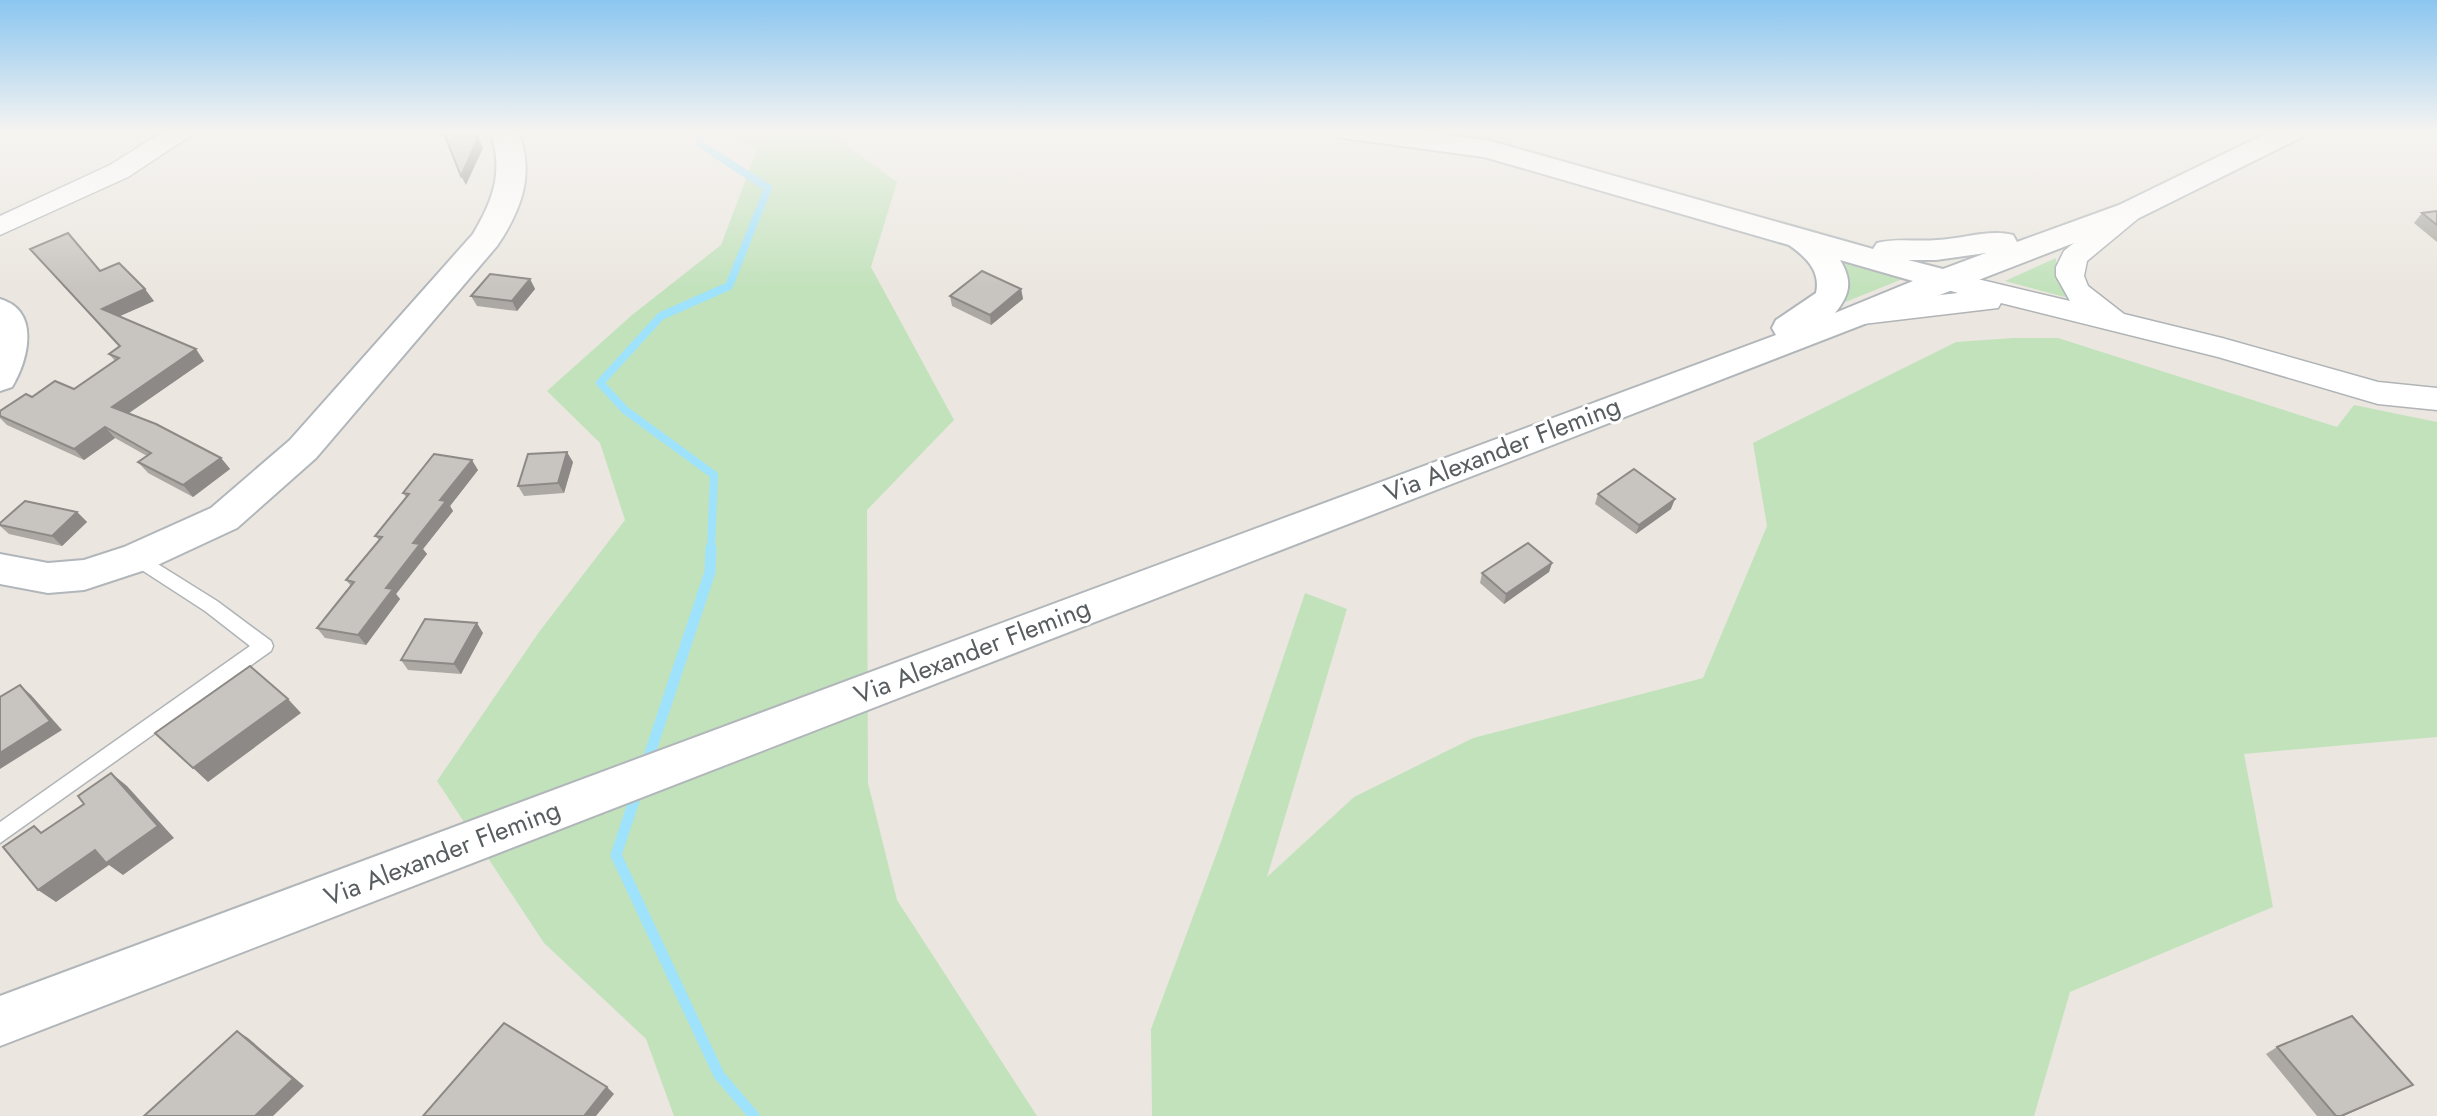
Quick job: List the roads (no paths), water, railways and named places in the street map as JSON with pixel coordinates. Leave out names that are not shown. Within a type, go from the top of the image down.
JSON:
[{"type":"main road","points":[[0,569],[48,578],[83,575],[137,558],[224,518],[303,449],[486,239],[503,210],[512,183]]},
{"type":"main road","points":[[1608,183],[1944,280]]},
{"type":"main road","points":[[1796,236],[1888,251],[1936,250],[1993,243],[2117,216],[2185,183]]},
{"type":"main road","name":"Via Alexander Fleming","points":[[0,1021],[2117,216]]},
{"type":"main road","points":[[1737,360],[1824,305],[1830,298],[1833,289],[1831,271],[1818,252],[1796,236]]},
{"type":"main road","points":[[0,310],[9,319],[13,344],[8,366],[0,379]]},
{"type":"street","points":[[0,228],[95,183]]},
{"type":"street","points":[[2117,216],[2074,257],[2069,274],[2071,283],[2086,300],[2109,316],[2140,328]]},
{"type":"street","points":[[1944,280],[2222,348],[2378,393],[2437,399]]},
{"type":"street","points":[[1863,314],[1957,302],[1997,301],[2069,310]]},
{"type":"lane","points":[[0,834],[264,646],[211,606],[137,558]]},
{"type":"waterway","points":[[711,550],[714,475],[625,410],[600,383],[661,316],[729,286],[768,188],[760,183]]},
{"type":"waterway","points":[[646,765],[710,572],[711,548]]},
{"type":"waterway","points":[[638,789],[616,855],[719,1075],[754,1116]]}]
